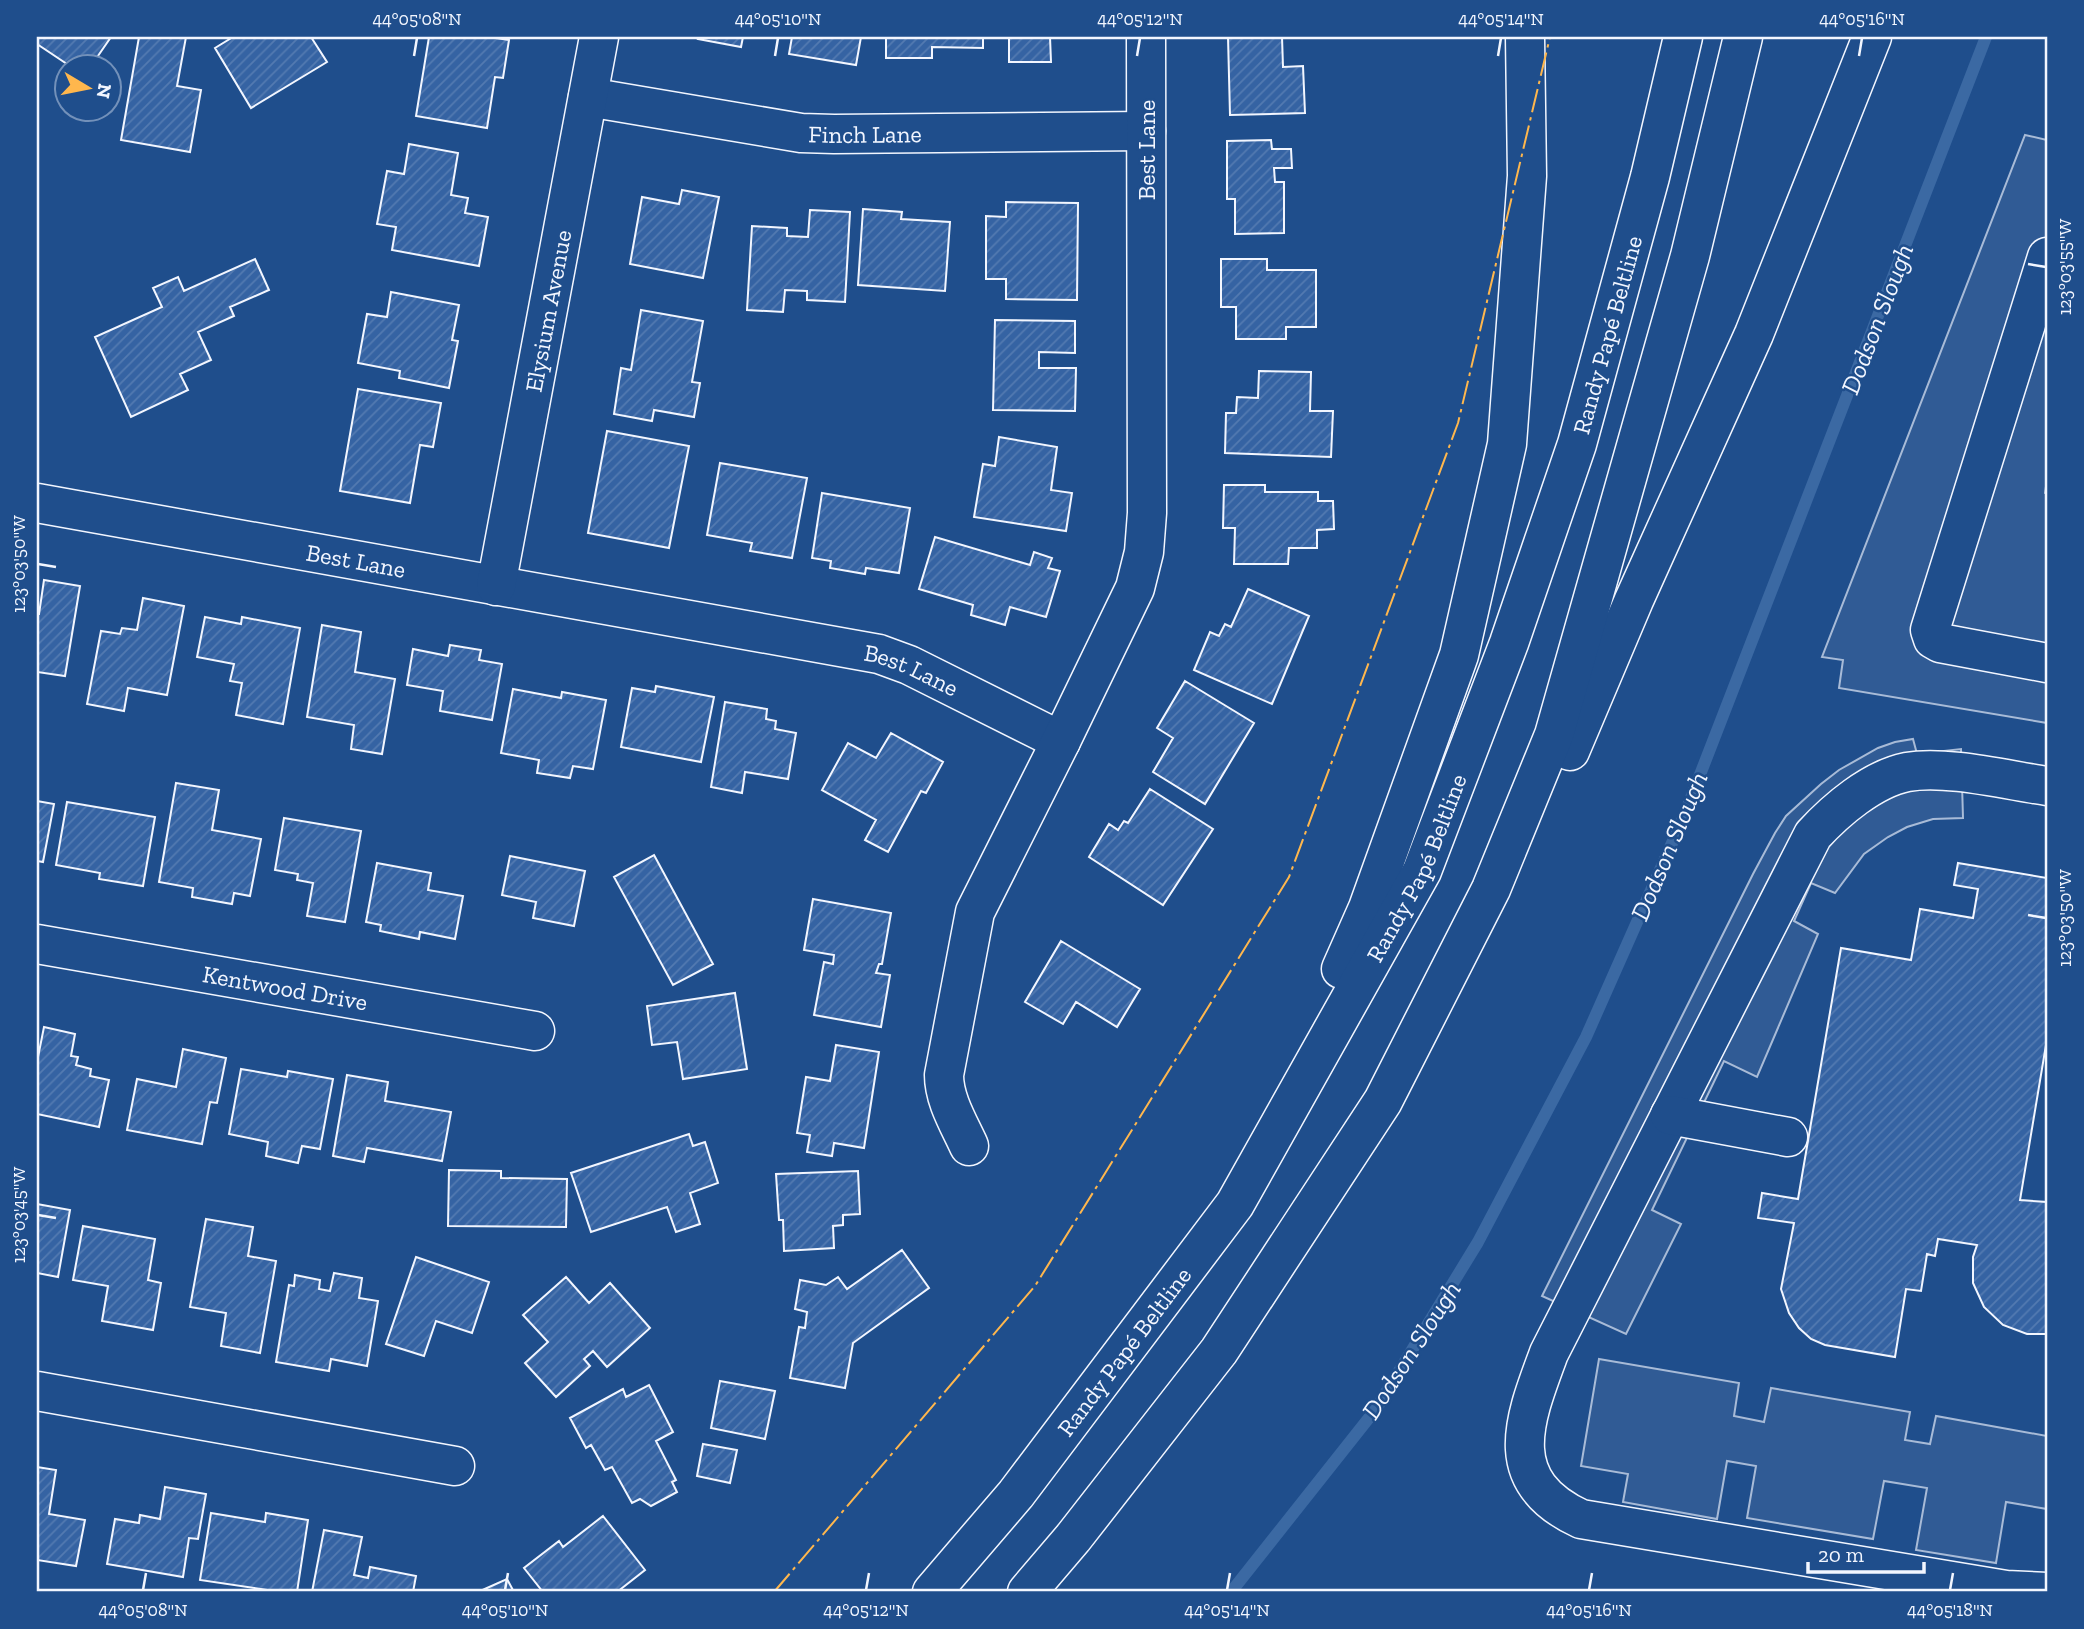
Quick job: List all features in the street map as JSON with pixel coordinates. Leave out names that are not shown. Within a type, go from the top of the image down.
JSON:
[{"type":"main road","name":"Elysium Avenue","points":[[496,586],[599,37]]},
{"type":"main road","name":"Best Lane","points":[[37,502],[878,654],[909,665],[1061,741],[1135,588],[1144,552],[1147,513],[1146,37]]},
{"type":"main road","points":[[1235,1204],[1368,908],[1459,655],[1507,444],[1527,176],[1525,37]]},
{"type":"main road","name":"Randy Papé Beltline","points":[[932,1592],[1017,1494],[1235,1204],[1422,871],[1509,643],[1577,444],[1650,177],[1683,37]]},
{"type":"main road","points":[[1491,889],[1554,735],[1690,256],[1743,37]]},
{"type":"main road","points":[[1027,1592],[1073,1538],[1226,1339],[1383,1101],[1491,889],[1565,762],[1634,600],[1754,334],[1872,37]]},
{"type":"main road","name":"Finch Lane","points":[[588,97],[801,133],[1146,131]]},
{"type":"main road","points":[[2047,257],[1930,630],[1933,639],[1940,643],[2047,663]]},
{"type":"main road","points":[[969,1146],[948,1098],[944,1074],[971,928],[981,898],[1061,741]]},
{"type":"main road","points":[[2047,786],[1926,769],[1903,773],[1878,783],[1834,812],[1813,835],[1549,1353],[1528,1410],[1525,1452],[1531,1476],[1543,1495],[1559,1509],[1581,1519],[2006,1590],[2047,1592]]},
{"type":"main road","name":"Kentwood Drive","points":[[37,944],[535,1031]]},
{"type":"main road","points":[[1670,1115],[1788,1137]]},
{"type":"main road","points":[[37,1391],[455,1466]]},
{"type":"shaded area","points":[[2025,135],[2047,140],[2047,723],[1839,688],[1843,660],[1822,657]]},
{"type":"shaded area","points":[[1913,739],[1917,754],[1961,749],[1963,818],[1933,819],[1907,827],[1888,837],[1864,854],[1835,893],[1811,883],[1794,921],[1818,934],[1757,1077],[1724,1061],[1652,1210],[1681,1224],[1626,1334],[1542,1296],[1753,874],[1786,816],[1839,770],[1878,748]]},
{"type":"shaded area","points":[[1599,1359],[1739,1383],[1734,1416],[1764,1422],[1771,1388],[1910,1412],[1905,1440],[1930,1444],[1936,1416],[2047,1436],[2047,1509],[2006,1502],[1996,1563],[1916,1550],[1927,1488],[1884,1481],[1873,1539],[1747,1518],[1756,1466],[1727,1461],[1717,1519],[1623,1502],[1628,1474],[1581,1466]]},
{"type":"building","points":[[37,37],[111,37],[101,52],[52,54],[37,44]]},
{"type":"building","points":[[139,37],[186,37],[177,86],[201,90],[190,152],[121,140]]},
{"type":"building","points":[[233,37],[311,37],[327,62],[251,108],[215,48]]},
{"type":"building","points":[[429,37],[489,37],[509,40],[503,78],[495,77],[487,128],[416,116]]},
{"type":"building","points":[[743,37],[741,47],[698,39]]},
{"type":"building","points":[[792,37],[861,37],[856,65],[789,54]]},
{"type":"building","points":[[886,37],[983,37],[983,48],[932,47],[932,58],[886,58]]},
{"type":"building","points":[[1009,37],[1050,37],[1051,62],[1009,62]]},
{"type":"building","points":[[1228,37],[1282,37],[1283,67],[1303,66],[1305,113],[1230,115]]},
{"type":"building","points":[[1271,140],[1272,149],[1291,149],[1292,168],[1274,168],[1275,182],[1284,182],[1284,233],[1235,234],[1235,199],[1227,199],[1227,141]]},
{"type":"building","points":[[409,144],[458,153],[451,195],[468,198],[465,213],[488,217],[479,266],[392,250],[396,227],[377,224],[387,171],[404,174]]},
{"type":"building","points":[[682,190],[719,197],[703,278],[630,264],[642,197],[679,204]]},
{"type":"building","points":[[1006,202],[1078,203],[1077,300],[1006,299],[1006,279],[986,279],[986,216],[1006,217]]},
{"type":"building","points":[[863,209],[902,212],[901,219],[950,222],[945,291],[858,285]]},
{"type":"building","points":[[810,210],[850,212],[845,302],[807,300],[807,291],[785,290],[783,312],[747,310],[752,226],[787,228],[787,236],[808,237]]},
{"type":"building","points":[[255,259],[269,290],[230,307],[234,316],[198,332],[211,360],[180,374],[188,390],[131,417],[95,337],[162,307],[153,288],[178,277],[184,291]]},
{"type":"building","points":[[1221,259],[1267,259],[1267,270],[1316,270],[1316,327],[1286,327],[1286,339],[1236,339],[1236,307],[1221,307]]},
{"type":"building","points":[[391,292],[459,305],[452,340],[458,341],[449,388],[399,378],[400,371],[358,363],[367,314],[387,317]]},
{"type":"building","points":[[641,310],[703,321],[692,382],[700,383],[694,417],[654,410],[652,421],[614,414],[621,368],[631,370]]},
{"type":"building","points":[[995,320],[1075,321],[1075,353],[1039,352],[1039,368],[1076,368],[1075,411],[993,410]]},
{"type":"building","points":[[1259,371],[1311,372],[1310,411],[1333,411],[1331,457],[1225,453],[1226,413],[1236,413],[1237,397],[1258,398]]},
{"type":"building","points":[[358,389],[441,403],[433,447],[420,445],[410,503],[340,491]]},
{"type":"building","points":[[607,431],[689,446],[669,548],[588,533]]},
{"type":"building","points":[[999,437],[1057,447],[1051,490],[1072,493],[1066,531],[974,517],[983,464],[995,466]]},
{"type":"building","points":[[720,463],[807,478],[792,558],[750,551],[752,543],[707,535]]},
{"type":"building","points":[[1224,485],[1265,485],[1265,492],[1318,492],[1318,501],[1333,501],[1334,529],[1317,530],[1317,548],[1289,548],[1288,564],[1234,564],[1235,528],[1223,528]]},
{"type":"building","points":[[822,493],[910,508],[899,573],[866,568],[865,574],[830,568],[831,561],[812,558]]},
{"type":"building","points":[[935,537],[1030,565],[1034,552],[1052,558],[1048,568],[1060,571],[1046,617],[1010,607],[1005,625],[971,615],[973,605],[919,589]]},
{"type":"building","points":[[44,580],[80,586],[65,676],[37,672],[37,614]]},
{"type":"building","points":[[1248,589],[1309,616],[1272,704],[1194,670],[1210,632],[1219,636],[1225,624],[1231,627]]},
{"type":"building","points":[[143,598],[184,606],[167,695],[128,688],[124,711],[87,704],[101,631],[120,634],[122,628],[137,630]]},
{"type":"building","points":[[205,617],[241,624],[242,617],[300,628],[283,724],[236,715],[242,683],[230,681],[234,664],[197,657]]},
{"type":"building","points":[[322,625],[361,632],[355,672],[395,679],[382,754],[351,749],[354,725],[307,717]]},
{"type":"building","points":[[450,645],[481,650],[479,660],[502,664],[492,720],[440,711],[443,691],[407,685],[413,649],[448,656]]},
{"type":"building","points":[[1185,681],[1254,723],[1205,804],[1153,772],[1173,738],[1157,728]]},
{"type":"building","points":[[656,686],[714,697],[701,762],[621,747],[632,688],[655,692]]},
{"type":"building","points":[[513,689],[561,698],[562,692],[606,700],[593,769],[573,766],[570,778],[537,773],[539,760],[501,753]]},
{"type":"building","points":[[725,702],[767,709],[766,719],[776,721],[775,729],[796,733],[788,779],[745,772],[742,793],[711,787]]},
{"type":"building","points":[[891,733],[943,762],[926,793],[921,791],[888,852],[865,840],[876,820],[822,790],[848,743],[876,758]]},
{"type":"building","points":[[176,783],[219,790],[212,830],[261,839],[250,896],[234,893],[232,904],[192,897],[193,888],[159,882]]},
{"type":"building","points":[[1150,789],[1213,829],[1163,905],[1089,857],[1109,824],[1118,830],[1124,821],[1128,823]]},
{"type":"building","points":[[37,801],[54,804],[43,862],[37,861]]},
{"type":"building","points":[[67,802],[155,817],[143,886],[99,879],[100,873],[56,865]]},
{"type":"building","points":[[284,818],[361,831],[345,922],[307,916],[313,883],[297,880],[298,874],[275,870]]},
{"type":"building","points":[[654,855],[713,964],[673,985],[614,877]]},
{"type":"building","points":[[510,856],[585,871],[574,926],[533,918],[536,902],[502,895]]},
{"type":"building","points":[[377,863],[431,873],[428,890],[463,896],[455,939],[420,932],[419,939],[380,931],[381,925],[366,922]]},
{"type":"building","points":[[1958,863],[2047,878],[2047,1039],[2020,1200],[2047,1202],[2047,1334],[2027,1334],[2003,1325],[1984,1307],[1973,1283],[1973,1257],[1977,1245],[1938,1239],[1935,1256],[1927,1254],[1921,1291],[1906,1289],[1895,1357],[1825,1345],[1811,1339],[1789,1313],[1781,1289],[1794,1223],[1758,1218],[1762,1193],[1798,1199],[1841,948],[1911,960],[1920,909],[1973,918],[1978,889],[1954,885]]},
{"type":"building","points":[[813,899],[891,913],[882,964],[879,964],[876,973],[890,975],[881,1027],[814,1015],[824,962],[833,964],[834,955],[804,950]]},
{"type":"building","points":[[1061,941],[1140,989],[1117,1027],[1076,1002],[1063,1024],[1025,1002]]},
{"type":"building","points":[[735,993],[747,1069],[683,1079],[677,1042],[652,1045],[647,1006]]},
{"type":"building","points":[[44,1027],[75,1034],[71,1056],[78,1057],[76,1065],[91,1069],[90,1076],[109,1080],[99,1127],[37,1114],[37,1062]]},
{"type":"building","points":[[836,1045],[879,1052],[864,1148],[834,1143],[832,1156],[807,1152],[810,1135],[797,1133],[806,1077],[830,1081]]},
{"type":"building","points":[[183,1049],[226,1058],[217,1103],[210,1102],[202,1144],[127,1130],[137,1079],[176,1087]]},
{"type":"building","points":[[241,1069],[287,1077],[288,1071],[333,1079],[320,1149],[302,1146],[298,1163],[266,1156],[268,1142],[229,1134]]},
{"type":"building","points":[[347,1075],[388,1082],[385,1101],[451,1112],[442,1161],[367,1148],[364,1162],[333,1156]]},
{"type":"building","points":[[689,1134],[693,1146],[705,1142],[718,1183],[690,1193],[700,1224],[676,1232],[667,1207],[591,1232],[571,1173]]},
{"type":"building","points":[[449,1170],[501,1171],[501,1178],[567,1179],[566,1227],[448,1226]]},
{"type":"building","points":[[858,1171],[860,1214],[843,1215],[843,1225],[833,1226],[834,1248],[784,1251],[783,1220],[779,1220],[776,1174]]},
{"type":"building","points":[[37,1204],[70,1210],[58,1277],[37,1273]]},
{"type":"building","points":[[206,1219],[253,1227],[248,1256],[276,1261],[260,1353],[221,1346],[226,1313],[190,1307]]},
{"type":"building","points":[[83,1226],[155,1239],[148,1280],[161,1283],[153,1330],[102,1321],[108,1286],[73,1280]]},
{"type":"building","points":[[902,1250],[929,1288],[853,1343],[845,1388],[790,1378],[799,1327],[805,1328],[807,1312],[795,1309],[800,1280],[826,1285],[838,1277],[847,1289]]},
{"type":"building","points":[[416,1257],[489,1282],[472,1333],[436,1321],[424,1356],[386,1344]]},
{"type":"building","points":[[334,1273],[362,1278],[359,1298],[378,1301],[367,1366],[331,1359],[329,1371],[276,1362],[289,1285],[294,1286],[295,1275],[320,1280],[319,1289],[330,1291]]},
{"type":"building","points":[[566,1277],[589,1303],[610,1283],[650,1328],[607,1367],[593,1351],[584,1359],[590,1366],[556,1397],[525,1363],[548,1342],[523,1315]]},
{"type":"building","points":[[720,1381],[775,1391],[765,1439],[711,1428]]},
{"type":"building","points":[[649,1385],[673,1432],[656,1441],[676,1480],[672,1482],[677,1492],[651,1506],[640,1499],[632,1503],[612,1467],[605,1470],[591,1445],[586,1448],[570,1418],[623,1389],[626,1397]]},
{"type":"building","points":[[703,1444],[737,1450],[730,1483],[697,1476]]},
{"type":"building","points":[[37,1467],[56,1470],[49,1514],[85,1520],[76,1566],[37,1560]]},
{"type":"building","points":[[165,1487],[206,1494],[198,1539],[189,1538],[183,1577],[107,1564],[115,1519],[139,1523],[140,1515],[160,1519]]},
{"type":"building","points":[[211,1513],[265,1522],[266,1513],[308,1520],[297,1592],[200,1580]]},
{"type":"building","points":[[603,1516],[645,1570],[617,1592],[543,1592],[524,1568],[559,1541],[563,1547]]},
{"type":"building","points":[[324,1530],[362,1537],[354,1575],[368,1578],[370,1567],[416,1576],[413,1592],[312,1592]]},
{"type":"building","points":[[507,1579],[514,1592],[478,1592]]},
{"type":"waterway","name":"Dodson Slough","points":[[1231,1592],[1376,1409],[1478,1242],[1586,1037],[1684,816],[1986,37]]},
{"type":"power","points":[[774,1592],[1035,1286],[1289,877],[1458,423],[1550,37]]}]
